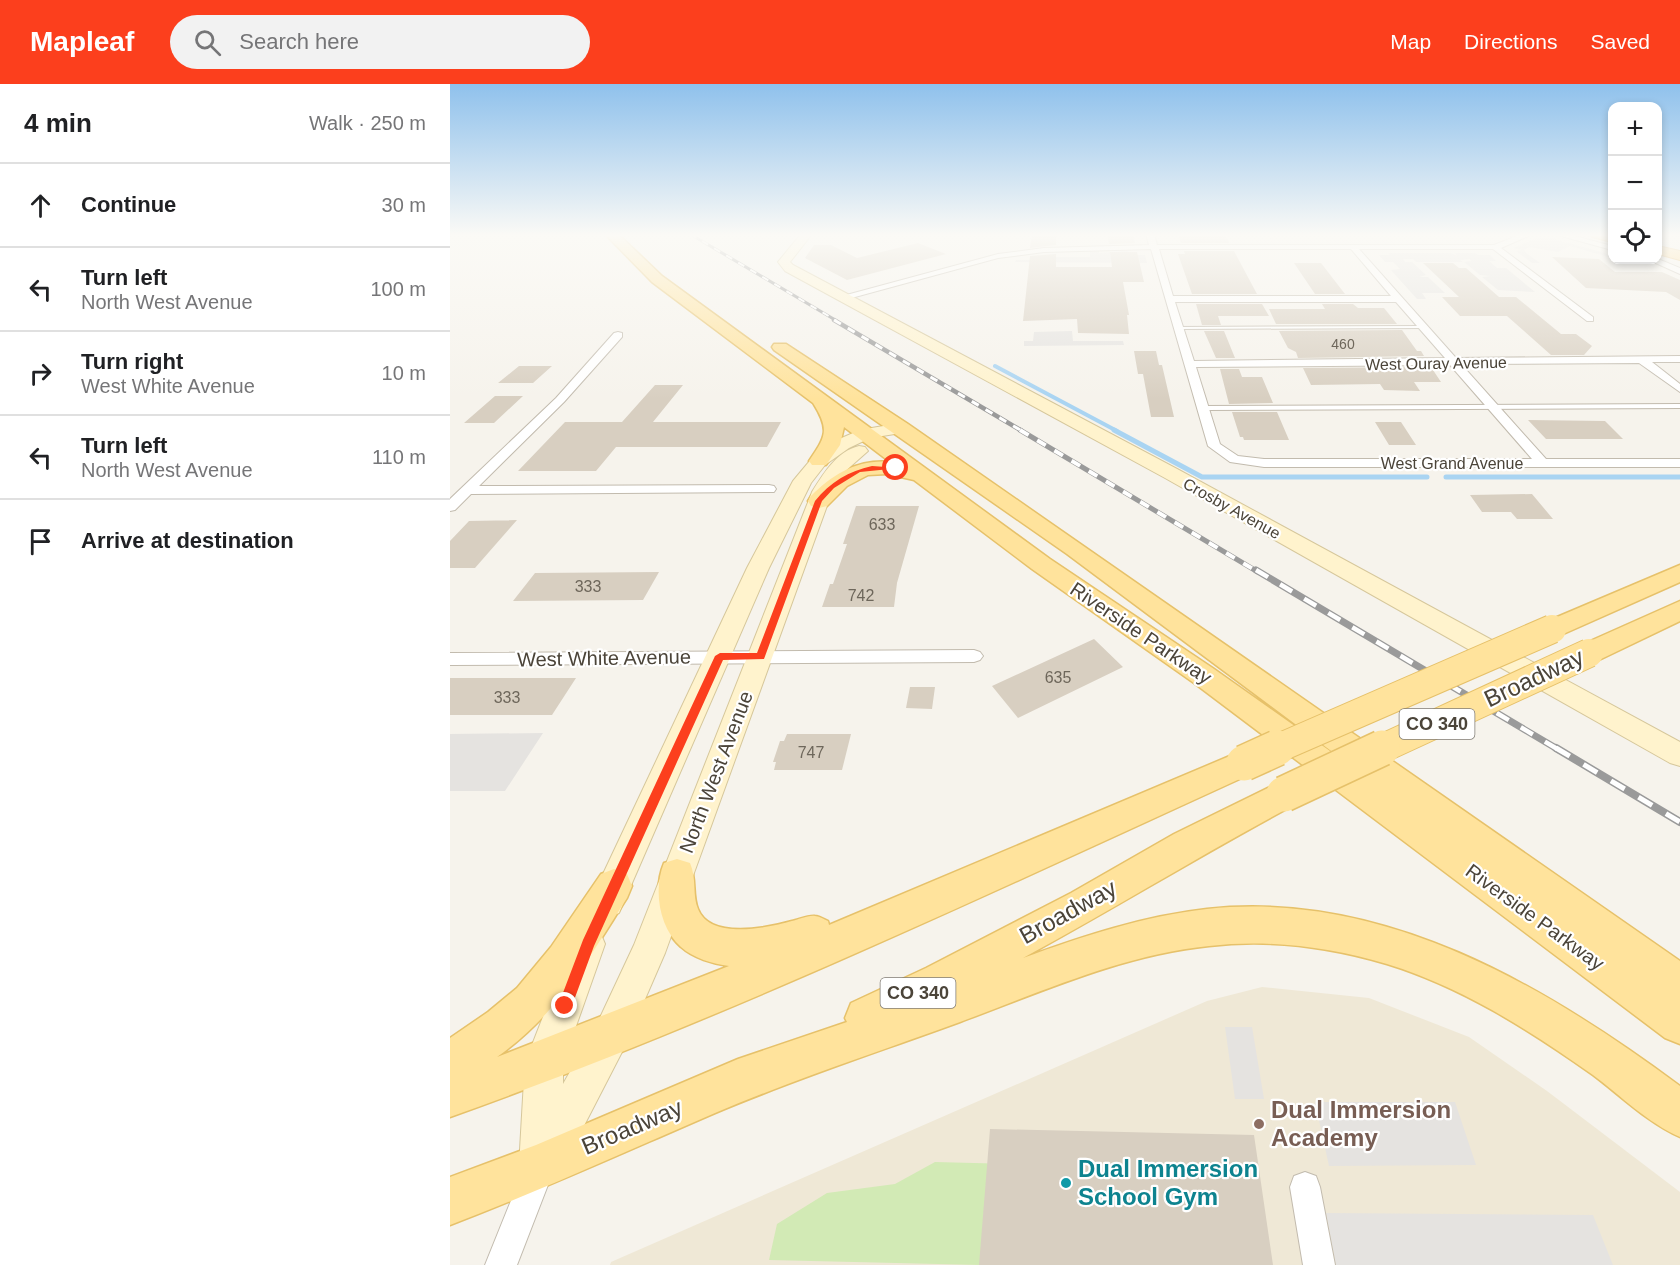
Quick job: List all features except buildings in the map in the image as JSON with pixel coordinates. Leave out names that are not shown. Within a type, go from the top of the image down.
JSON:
[{"type":"main road","name":"Riverside Parkway","points":[[671,289],[1069,584],[1204,676],[1680,1023]]},
{"type":"main road","name":"Riverside Parkway","points":[[768,339],[1065,542],[1680,985]]},
{"type":"main road","points":[[819,461],[834,441],[836,430],[834,419],[820,400]]},
{"type":"main road","points":[[819,501],[839,480],[867,469],[898,469],[923,476]]},
{"type":"main road","name":"Broadway","points":[[450,1095],[544,1063],[610,1037],[940,897],[1680,573]]},
{"type":"main road","name":"Broadway","points":[[450,1201],[540,1167],[721,1089],[940,982],[1084,905],[1186,845],[1284,794],[1680,610]]},
{"type":"main road","points":[[677,875],[678,905],[684,922],[694,933],[708,942],[751,950],[940,897]]},
{"type":"main road","points":[[450,1062],[479,1045],[531,1003],[556,972],[614,886]]},
{"type":"main road","points":[[721,1089],[1068,962],[1144,939],[1185,930],[1231,926],[1278,926],[1332,933],[1389,946],[1439,964],[1506,996],[1553,1023],[1619,1068],[1680,1114]]},
{"type":"street","name":"Crosby Avenue","points":[[829,289],[1172,474],[1680,755]]},
{"type":"street","points":[[844,297],[874,289]]},
{"type":"street","points":[[1167,289],[1203,408]]},
{"type":"street","points":[[1390,289],[1542,463]]},
{"type":"street","points":[[1551,289],[1590,319]]},
{"type":"street","points":[[1170,299],[1398,298]]},
{"type":"street","points":[[450,507],[459,494],[560,400],[618,335]]},
{"type":"street","points":[[1641,359],[1680,389]]},
{"type":"street","name":"West Ouray Avenue","points":[[1191,364],[1680,359]]},
{"type":"street","name":"West Grand Avenue","points":[[1203,408],[1214,446],[1226,455],[1249,462],[1680,463]]},
{"type":"street","name":"North West Avenue","points":[[540,1167],[544,1063],[588,945],[758,568],[795,493],[809,471],[819,461],[843,444],[872,438],[901,428]]},
{"type":"street","name":"North West Avenue","points":[[501,1265],[540,1167],[610,1037],[648,953],[828,480],[842,463],[872,438]]},
{"type":"street","points":[[459,494],[769,489]]},
{"type":"street","name":"West White Avenue","points":[[450,659],[974,656]]},
{"type":"street","points":[[1305,1187],[1319,1265]]},
{"type":"lane","points":[[1178,328],[1423,327]]},
{"type":"lane","points":[[1203,408],[1680,406]]},
{"type":"shaded area","points":[[1408,289],[1441,289],[1445,293],[1422,293],[1426,299],[1417,299]]},
{"type":"shaded area","points":[[1532,289],[1535,292],[1498,290]]},
{"type":"shaded area","points":[[1072,331],[1073,341],[1123,341],[1124,345],[1024,346],[1024,341],[1033,341],[1034,332]]},
{"type":"shaded area","points":[[543,733],[505,791],[450,791],[450,734]]},
{"type":"shaded area","name":"Dual Immersion Academy","points":[[1262,987],[1369,998],[1469,1037],[1547,1091],[1680,1192],[1680,1265],[610,1265],[611,1262],[1207,1001]]},
{"type":"shaded area","points":[[1225,1027],[1252,1027],[1264,1099],[1235,1099]]},
{"type":"shaded area","points":[[1315,1102],[1455,1102],[1476,1165],[1329,1166]]},
{"type":"shaded area","points":[[1326,1213],[1593,1215],[1613,1265],[1336,1265]]},
{"type":"green space","points":[[935,1162],[1013,1164],[981,1265],[769,1260],[777,1224],[827,1193],[895,1184]]},
{"type":"waterway","points":[[995,366],[1117,431]]},
{"type":"waterway","points":[[1114,430],[1202,477],[1427,477]]},
{"type":"waterway","points":[[1446,477],[1680,477]]},
{"type":"railway","points":[[783,289],[837,321]]},
{"type":"railway","points":[[834,320],[1022,431]]},
{"type":"railway","points":[[1020,430],[1258,572]]},
{"type":"railway","points":[[1256,570],[1559,750]]},
{"type":"railway","points":[[1556,748],[1680,822]]},
{"type":"place","name":"Dual Immersion Academy","points":[[1259,1124]]},
{"type":"place","name":"Dual Immersion School Gym","points":[[1066,1183]]},
{"type":"route","points":[[565,1006],[588,945],[720,656],[760,656],[819,501],[832,486],[858,471],[872,468],[896,468]]}]
